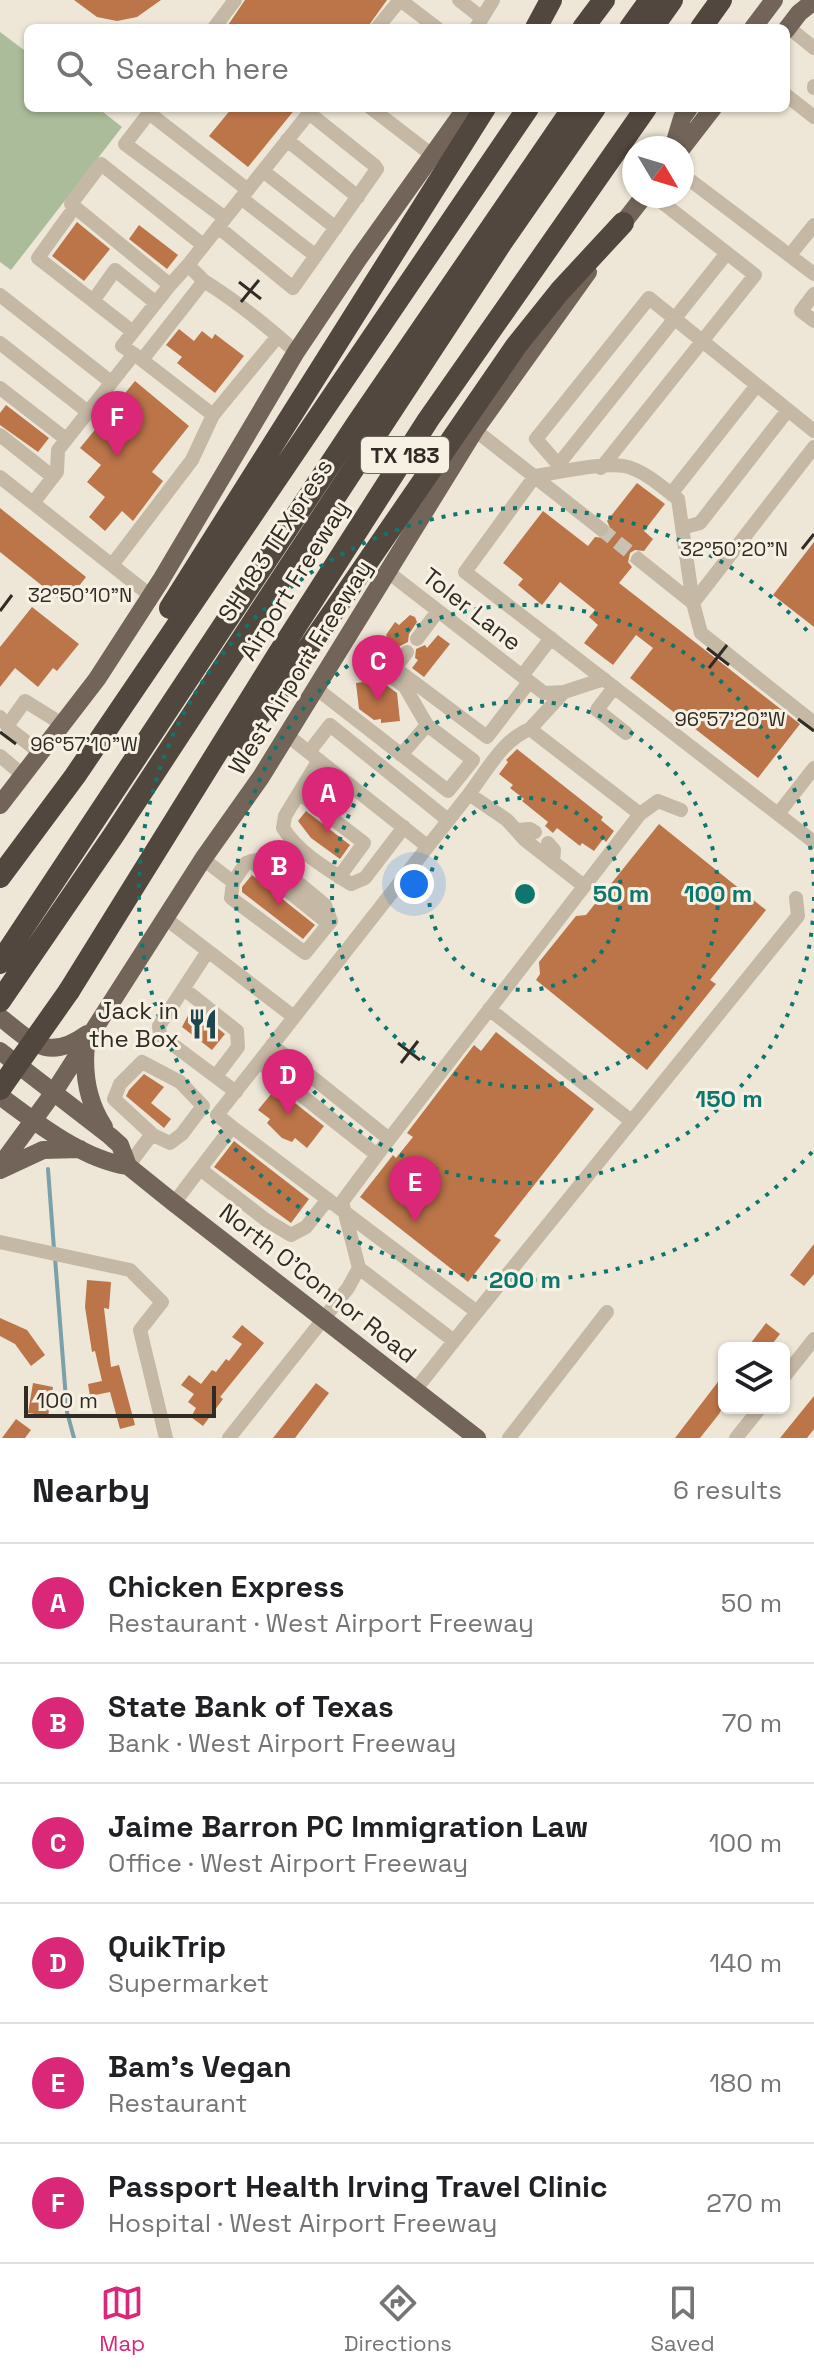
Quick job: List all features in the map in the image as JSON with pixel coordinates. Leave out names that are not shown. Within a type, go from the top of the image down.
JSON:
[{"type":"highway","points":[[538,24],[551,0]]},
{"type":"highway","points":[[585,24],[594,0]]},
{"type":"highway","points":[[586,24],[604,0]]},
{"type":"highway","points":[[633,24],[650,0]]},
{"type":"highway","points":[[655,24],[672,0]]},
{"type":"highway","points":[[704,24],[721,0]]},
{"type":"highway","points":[[75,776],[106,706],[232,513],[483,112]]},
{"type":"highway","points":[[0,877],[75,776],[525,112]]},
{"type":"highway","name":"SH 183 TEXpress","points":[[0,1001],[13,958],[358,422],[570,112]]},
{"type":"highway","name":"SH 183 TEXpress","points":[[13,958],[592,112]]},
{"type":"highway","name":"Airport Freeway","points":[[0,1089],[69,991],[428,420],[643,112]]},
{"type":"highway","points":[[180,811],[276,695],[516,346],[560,291],[623,223]]},
{"type":"main road","points":[[527,24],[544,0]]},
{"type":"main road","points":[[756,24],[774,0]]},
{"type":"main road","points":[[786,24],[799,0]]},
{"type":"main road","points":[[788,24],[814,1]]},
{"type":"main road","points":[[0,805],[97,679],[151,596],[296,352],[463,112]]},
{"type":"main road","points":[[677,136],[686,112]]},
{"type":"main road","points":[[691,136],[710,112]]},
{"type":"main road","name":"West Airport Freeway","points":[[0,1168],[54,1092],[203,859],[317,689],[475,430],[635,208]]},
{"type":"main road","points":[[0,1017],[45,1049],[71,1046],[90,1036]]},
{"type":"main road","points":[[90,1036],[86,1082],[91,1102],[110,1136]]},
{"type":"main road","name":"North O'Connor Road","points":[[0,1051],[110,1136],[120,1145],[128,1166],[416,1389],[466,1434]]},
{"type":"main road","name":"North O'Connor Road","points":[[0,1096],[81,1149],[107,1163],[128,1166]]},
{"type":"main road","points":[[0,1168],[43,1150],[81,1149]]},
{"type":"street","points":[[217,24],[235,0]]},
{"type":"street","points":[[381,24],[400,0],[432,24]]},
{"type":"street","points":[[459,0],[479,23],[493,0]]},
{"type":"street","points":[[790,32],[814,48]]},
{"type":"street","points":[[790,98],[814,117]]},
{"type":"street","points":[[149,112],[125,144],[221,223],[293,288],[376,172],[376,167],[313,112]]},
{"type":"street","points":[[153,112],[316,256]]},
{"type":"street","points":[[213,415],[122,346],[309,112]]},
{"type":"street","points":[[376,112],[432,155]]},
{"type":"street","points":[[287,140],[358,197]]},
{"type":"street","points":[[170,285],[71,204],[101,164],[203,245]]},
{"type":"street","points":[[263,171],[336,228]]},
{"type":"street","points":[[694,183],[814,274]]},
{"type":"street","points":[[601,468],[755,275],[669,208]]},
{"type":"street","points":[[69,215],[38,258],[133,332]]},
{"type":"street","points":[[790,255],[814,225]]},
{"type":"street","points":[[561,468],[727,253]]},
{"type":"street","points":[[188,265],[204,281],[238,303],[296,352]]},
{"type":"street","points":[[93,301],[115,270],[156,303]]},
{"type":"street","points":[[33,503],[57,472],[58,450],[66,439],[111,382],[138,357],[204,281]]},
{"type":"street","points":[[814,294],[801,311],[814,321]]},
{"type":"street","points":[[561,468],[536,439],[649,298],[814,431]]},
{"type":"street","points":[[2,301],[111,382]]},
{"type":"street","points":[[112,565],[192,460],[213,415],[278,336]]},
{"type":"street","points":[[0,343],[88,412]]},
{"type":"street","points":[[674,497],[757,385]]},
{"type":"street","points":[[0,388],[66,439]]},
{"type":"street","points":[[682,528],[700,523],[788,410]]},
{"type":"street","points":[[475,430],[601,529]]},
{"type":"street","points":[[0,435],[53,477]]},
{"type":"street","points":[[693,603],[814,447]]},
{"type":"street","points":[[814,723],[701,633],[674,497],[649,477],[623,466],[561,468],[535,476],[465,572],[814,842]]},
{"type":"street","points":[[0,477],[151,596]]},
{"type":"street","points":[[638,559],[693,603]]},
{"type":"street","name":"Toler Lane","points":[[388,572],[526,679]]},
{"type":"street","points":[[417,639],[438,611]]},
{"type":"street","points":[[317,689],[448,791],[473,760],[551,638]]},
{"type":"street","points":[[407,652],[395,668],[487,737]]},
{"type":"street","points":[[374,664],[405,687],[427,725],[473,760]]},
{"type":"street","points":[[526,679],[544,693],[609,683]]},
{"type":"street","points":[[609,683],[597,710],[626,733]]},
{"type":"street","points":[[477,1312],[217,1115],[507,744],[530,729],[564,692]]},
{"type":"street","points":[[23,775],[0,754],[8,726],[25,701],[62,724]]},
{"type":"street","points":[[404,827],[365,878],[351,884],[323,867],[288,837],[283,828],[285,816],[330,725],[448,820]]},
{"type":"street","points":[[401,755],[427,725]]},
{"type":"street","points":[[8,726],[39,752]]},
{"type":"street","points":[[530,729],[640,814]]},
{"type":"street","points":[[287,735],[427,846]]},
{"type":"street","points":[[778,814],[814,768]]},
{"type":"street","points":[[299,793],[364,843],[339,877]]},
{"type":"street","points":[[469,794],[584,886]]},
{"type":"street","points":[[454,1341],[359,1268],[342,1202],[640,814],[658,801],[681,810]]},
{"type":"street","points":[[517,830],[530,829],[535,832]]},
{"type":"street","points":[[548,843],[554,850],[553,862]]},
{"type":"street","points":[[267,857],[325,905],[331,921],[305,953],[231,898],[233,882],[246,863],[267,857]]},
{"type":"street","points":[[203,859],[233,882]]},
{"type":"street","points":[[416,1389],[630,1120],[798,916],[796,898]]},
{"type":"street","points":[[165,918],[294,1017]]},
{"type":"street","points":[[208,951],[159,1026],[160,1035],[236,1092]]},
{"type":"street","points":[[184,989],[237,1031],[238,1047],[216,1076]]},
{"type":"street","points":[[489,1009],[630,1120]]},
{"type":"street","points":[[272,1045],[389,1139]]},
{"type":"street","points":[[142,1062],[180,1082],[203,1106],[182,1134],[170,1143],[152,1134],[114,1099],[120,1084],[142,1062]]},
{"type":"street","points":[[259,1062],[377,1155]]},
{"type":"street","points":[[174,1203],[232,1127]]},
{"type":"street","points":[[128,1166],[152,1134]]},
{"type":"street","points":[[200,1169],[266,1220],[291,1235],[306,1227],[328,1199]]},
{"type":"street","points":[[0,1242],[130,1270],[162,1302],[140,1330],[166,1438]]},
{"type":"street","points":[[229,1438],[348,1288],[359,1268]]},
{"type":"street","points":[[509,1438],[607,1312]]},
{"type":"street","points":[[790,1369],[814,1339]]},
{"type":"street","points":[[736,1438],[755,1414]]},
{"type":"green space","points":[[0,32],[24,50],[24,112],[103,112],[122,127],[11,270],[0,262]]},
{"type":"building","points":[[74,0],[161,0],[137,17],[117,21],[97,17]]},
{"type":"building","points":[[245,0],[387,0],[370,24],[229,24]]},
{"type":"building","points":[[229,112],[293,112],[248,167],[209,136]]},
{"type":"building","points":[[77,222],[110,249],[84,281],[52,256]]},
{"type":"building","points":[[139,225],[178,255],[167,269],[129,239]]},
{"type":"building","points":[[179,329],[194,341],[202,331],[212,339],[215,334],[244,356],[215,393],[177,363],[182,357],[166,345]]},
{"type":"building","points":[[135,381],[189,426],[152,472],[163,481],[133,521],[122,511],[105,531],[89,517],[105,497],[87,482],[101,465],[80,448]]},
{"type":"building","points":[[6,405],[49,438],[38,452],[0,425],[0,413]]},
{"type":"building","points":[[637,483],[665,504],[644,531],[653,539],[644,551],[630,553],[628,562],[632,567],[619,583],[800,724],[758,778],[630,678],[653,648],[636,635],[613,665],[584,643],[598,625],[589,617],[595,610],[560,582],[542,605],[518,585],[523,579],[503,563],[543,511],[588,546],[595,537],[605,538],[611,530],[607,521]]},
{"type":"building","points":[[0,508],[86,577],[65,604],[0,552]]},
{"type":"building","points":[[814,542],[814,627],[773,595]]},
{"type":"building","points":[[32,607],[79,644],[57,671],[53,668],[38,687],[15,668],[0,687],[0,647]]},
{"type":"building","points":[[410,615],[417,622],[408,642],[393,646],[386,635],[395,622],[399,625]]},
{"type":"building","points":[[438,635],[450,644],[424,677],[412,668],[418,660],[415,658],[416,649],[425,645],[427,648]]},
{"type":"building","points":[[379,680],[397,693],[400,721],[381,723],[381,719],[374,720],[359,709],[356,683]]},
{"type":"building","points":[[517,749],[603,817],[601,820],[614,831],[606,842],[603,839],[594,851],[582,843],[580,846],[557,828],[553,833],[545,826],[548,822],[522,801],[524,799],[510,788],[513,785],[499,774],[508,762],[506,760]]},
{"type":"building","points":[[306,811],[350,845],[340,859],[311,838],[298,821]]},
{"type":"building","points":[[659,824],[766,910],[710,980],[716,984],[647,1070],[536,980],[540,974],[539,962],[576,916],[586,915]]},
{"type":"building","points":[[252,875],[315,925],[303,939],[242,892],[242,887]]},
{"type":"building","name":"Jack in the Box","points":[[192,1008],[225,1034],[212,1050],[182,1027]]},
{"type":"building","points":[[496,1032],[594,1109],[494,1236],[501,1240],[468,1282],[360,1197],[393,1155],[396,1158],[413,1137],[407,1133],[474,1045],[481,1051]]},
{"type":"building","points":[[144,1074],[164,1087],[151,1103],[171,1119],[164,1128],[126,1096]]},
{"type":"building","points":[[276,1088],[324,1126],[307,1148],[295,1138],[292,1142],[282,1138],[267,1123],[270,1119],[258,1110]]},
{"type":"building","points":[[234,1141],[309,1199],[291,1223],[214,1167]]},
{"type":"building","points":[[814,1244],[814,1274],[804,1286],[790,1275]]},
{"type":"building","points":[[87,1280],[111,1282],[109,1309],[104,1308],[111,1367],[119,1365],[135,1425],[120,1429],[110,1392],[90,1396],[88,1384],[102,1381],[95,1351],[92,1352],[85,1307]]},
{"type":"building","points":[[0,1318],[27,1330],[45,1355],[31,1366],[15,1344],[0,1336]]},
{"type":"building","points":[[766,1323],[780,1334],[774,1342],[752,1342]]},
{"type":"building","points":[[242,1325],[264,1343],[220,1397],[223,1399],[203,1426],[191,1417],[196,1408],[188,1402],[194,1394],[181,1385],[189,1375],[201,1384],[212,1370],[216,1372],[226,1359],[229,1361],[242,1344],[232,1337]]},
{"type":"building","points":[[718,1382],[719,1414],[700,1438],[675,1438]]},
{"type":"building","points":[[33,1383],[53,1387],[48,1416],[28,1413]]},
{"type":"building","points":[[316,1383],[329,1393],[295,1438],[273,1438]]},
{"type":"building","points":[[814,1396],[814,1429],[807,1438],[780,1438]]},
{"type":"building","points":[[16,1419],[31,1430],[25,1438],[2,1438]]},
{"type":"waterway","points":[[48,1169],[54,1249]]},
{"type":"waterway","points":[[55,1258],[67,1412],[74,1438]]},
{"type":"tunnel","points":[[601,529],[638,559]]},
{"type":"place","name":"Passport Health Irving Travel Clinic","points":[[117,457]]},
{"type":"place","name":"Jaime Barron PC Immigration Law","points":[[378,701]]},
{"type":"place","name":"Chicken Express","points":[[328,833]]},
{"type":"place","name":"State Bank of Texas","points":[[279,906]]},
{"type":"place","name":"Jack in the Box","points":[[203,1024]]},
{"type":"place","name":"QuikTrip","points":[[288,1115]]},
{"type":"place","name":"Bam's Vegan","points":[[415,1222]]}]
